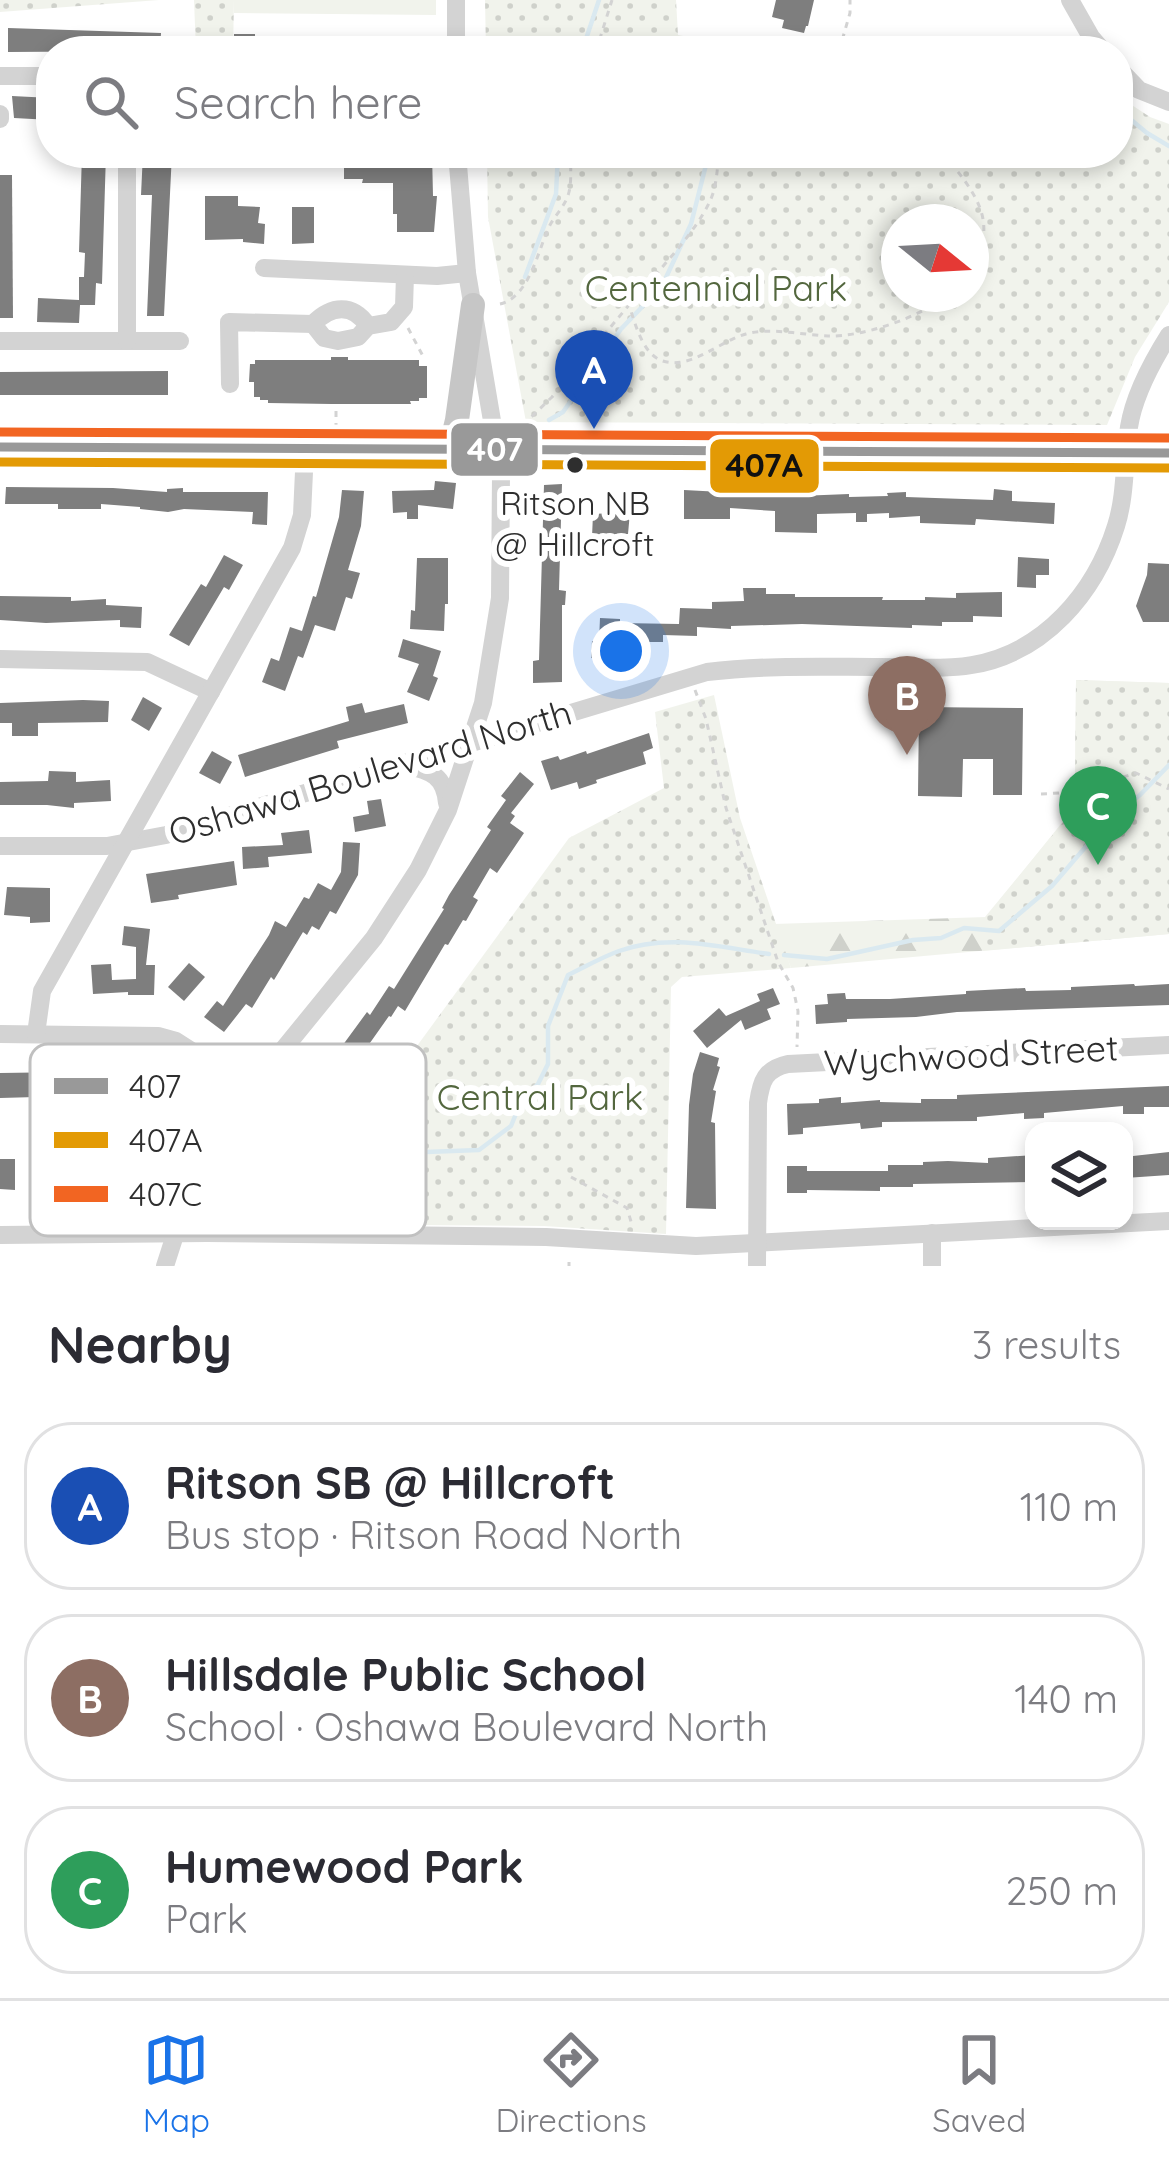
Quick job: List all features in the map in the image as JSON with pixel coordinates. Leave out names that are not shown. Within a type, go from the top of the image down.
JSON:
[{"type":"main road","points":[[450,449],[473,305]]},
{"type":"main road","points":[[0,447],[1169,453]]},
{"type":"street","points":[[456,0],[456,36]]},
{"type":"street","points":[[1070,0],[1093,36]]},
{"type":"street","points":[[0,76],[36,76]]},
{"type":"street","points":[[1133,84],[1169,102]]},
{"type":"street","points":[[127,341],[128,168]]},
{"type":"street","points":[[287,1044],[395,908],[448,810],[490,669],[500,598],[501,490],[467,274],[458,168]]},
{"type":"street","points":[[264,268],[467,274]]},
{"type":"street","points":[[313,324],[324,338],[338,341],[358,337],[368,326],[391,322],[406,300],[405,275]]},
{"type":"street","points":[[230,384],[229,322],[313,324],[340,308],[354,310],[368,326]]},
{"type":"street","name":"Oshawa Boulevard North","points":[[0,846],[107,846],[166,835],[690,677],[760,666],[972,665],[1007,655],[1048,630],[1080,600],[1101,564],[1118,523],[1135,404],[1169,335]]},
{"type":"street","points":[[0,341],[179,341]]},
{"type":"street","points":[[36,1034],[42,991],[298,532],[304,450]]},
{"type":"street","points":[[0,659],[147,662],[212,692]]},
{"type":"street","points":[[402,765],[436,776],[447,792],[448,810]]},
{"type":"street","points":[[0,1034],[158,1036],[181,1044]]},
{"type":"street","name":"Wychwood Street","points":[[758,1241],[758,1103],[760,1084],[774,1067],[1169,1045]]},
{"type":"street","points":[[422,1236],[696,1246],[1169,1221]]},
{"type":"street","points":[[932,1233],[932,1266]]},
{"type":"street","points":[[0,1235],[30,1235]]},
{"type":"street","points":[[165,1266],[174,1236]]},
{"type":"street","points":[[758,1241],[758,1266]]},
{"type":"path","points":[[602,36],[612,0]]},
{"type":"path","points":[[843,36],[850,0]]},
{"type":"path","points":[[500,304],[517,294],[532,269],[569,192],[571,168]]},
{"type":"path","points":[[524,425],[697,223],[711,201],[717,168]]},
{"type":"path","points":[[953,168],[978,204]]},
{"type":"path","points":[[629,305],[652,355],[677,363],[751,332],[832,336],[920,312]]},
{"type":"path","points":[[400,313],[424,358]]},
{"type":"path","points":[[336,406],[336,430]]},
{"type":"path","points":[[690,677],[706,718],[726,808],[778,962],[793,988],[798,1010],[797,1064]]},
{"type":"path","points":[[1041,794],[1075,793],[1136,773],[1169,789]]},
{"type":"path","points":[[571,1177],[627,1208],[634,1243]]},
{"type":"green space","points":[[0,0],[159,0],[0,12]]},
{"type":"green space","points":[[194,0],[234,0],[233,36],[195,36]]},
{"type":"green space","points":[[234,0],[436,0],[436,15],[234,13]]},
{"type":"green space","points":[[485,0],[676,0],[678,35],[683,36],[486,36]]},
{"type":"green space","name":"Centennial Park","points":[[1133,106],[1169,124],[1169,302],[1135,357],[1107,425],[526,422],[488,217],[487,168],[1133,168]]},
{"type":"green space","points":[[1076,680],[1169,683],[1169,934],[791,968],[774,924],[986,917],[1069,814],[1075,790]]},
{"type":"green space","points":[[1076,680],[1169,683],[1169,934],[983,951],[985,917],[1070,814],[1075,790]]},
{"type":"green space","name":"Central Park","points":[[714,695],[740,818],[791,968],[682,977],[671,987],[666,1234],[426,1225],[426,1044],[418,1044],[569,838],[664,788],[655,712]]},
{"type":"building","points":[[776,0],[814,0],[804,33],[782,28],[784,20],[772,17]]},
{"type":"building","points":[[8,28],[161,33],[36,36],[36,52],[8,52]]},
{"type":"building","points":[[12,96],[36,97],[36,119],[14,118]]},
{"type":"building","points":[[82,168],[106,168],[102,284],[96,283],[95,305],[80,305],[79,323],[37,322],[38,298],[79,300],[85,253],[79,252]]},
{"type":"building","points":[[142,168],[171,168],[164,316],[147,316],[152,195],[141,195]]},
{"type":"building","points":[[344,168],[432,168],[433,196],[437,196],[434,232],[397,232],[393,183],[344,179]]},
{"type":"building","points":[[0,175],[12,175],[13,318],[0,318]]},
{"type":"building","points":[[205,196],[238,196],[238,206],[260,207],[258,223],[265,224],[264,244],[205,240]]},
{"type":"building","points":[[292,207],[314,207],[314,243],[292,244]]},
{"type":"building","points":[[255,360],[419,360],[419,366],[427,366],[427,398],[411,404],[331,404],[268,403],[254,397],[254,382],[249,382],[250,364]]},
{"type":"building","points":[[168,371],[168,395],[0,395],[0,372]]},
{"type":"building","points":[[435,481],[456,483],[453,509],[418,505],[418,519],[407,519],[407,512],[393,513],[392,491],[434,490]]},
{"type":"building","points":[[562,484],[559,590],[566,591],[562,682],[533,683],[533,661],[539,660],[544,485]]},
{"type":"building","points":[[6,487],[268,492],[267,525],[252,524],[253,512],[5,504]]},
{"type":"building","points":[[994,489],[1012,491],[1012,501],[1055,503],[1054,524],[976,519],[975,525],[920,523],[920,516],[889,518],[889,513],[867,514],[867,522],[856,522],[856,513],[817,514],[817,533],[775,532],[775,511],[730,508],[730,519],[684,519],[684,490],[849,497],[906,492],[906,497],[993,500]]},
{"type":"building","points":[[342,490],[364,491],[361,526],[348,570],[360,573],[335,631],[315,625],[285,691],[262,682],[271,658],[279,661],[290,627],[302,631],[339,517]]},
{"type":"building","points":[[630,512],[628,534],[592,537],[593,514]]},
{"type":"building","points":[[224,555],[243,565],[229,590],[224,587],[189,646],[169,635]]},
{"type":"building","points":[[1018,557],[1049,559],[1049,575],[1036,575],[1036,588],[1017,587]]},
{"type":"building","points":[[417,558],[448,558],[444,631],[410,629]]},
{"type":"building","points":[[1148,563],[1169,564],[1169,622],[1143,622],[1136,606]]},
{"type":"building","points":[[743,588],[766,588],[766,594],[795,597],[882,600],[1002,592],[1002,617],[973,616],[973,622],[912,628],[697,627],[697,636],[663,635],[663,642],[619,642],[618,660],[591,658],[592,641],[599,641],[600,618],[679,624],[680,608],[712,609],[712,602],[744,601]]},
{"type":"building","points":[[0,596],[106,599],[106,605],[142,607],[141,628],[120,627],[120,620],[0,620]]},
{"type":"building","points":[[403,639],[441,651],[429,701],[407,692],[419,664],[398,657]]},
{"type":"building","points":[[143,697],[162,708],[149,731],[131,720]]},
{"type":"building","points":[[109,701],[108,722],[38,723],[38,736],[12,736],[12,723],[0,723],[0,703]]},
{"type":"building","points":[[362,703],[365,713],[404,704],[408,723],[337,741],[339,748],[245,777],[238,755],[349,721],[346,707]]},
{"type":"building","points":[[919,707],[1023,708],[1022,795],[993,795],[993,759],[963,759],[962,797],[918,796]]},
{"type":"building","points":[[649,733],[653,748],[643,752],[646,764],[579,789],[577,782],[551,790],[541,761],[587,754]]},
{"type":"building","points":[[212,751],[232,762],[220,784],[199,773]]},
{"type":"building","points":[[49,771],[76,772],[76,782],[110,780],[111,801],[74,803],[74,808],[0,805],[0,782],[48,781]]},
{"type":"building","points":[[520,772],[534,784],[511,813],[515,816],[510,823],[524,833],[497,873],[490,868],[466,921],[445,944],[405,1011],[398,1006],[369,1044],[344,1044],[389,986],[394,989],[491,830],[487,827],[506,800],[501,796]]},
{"type":"building","points":[[381,799],[386,826],[355,832],[353,817],[369,814],[367,801]]},
{"type":"building","points":[[309,830],[312,853],[268,857],[269,867],[243,869],[242,847],[283,845],[281,833]]},
{"type":"building","points":[[343,842],[360,843],[358,875],[336,914],[330,911],[319,930],[312,926],[307,935],[303,932],[252,1008],[246,1004],[224,1032],[204,1017],[217,1001],[223,1006],[275,921],[286,927],[318,883],[331,890],[341,872]]},
{"type":"building","points":[[234,861],[237,885],[151,903],[146,874]]},
{"type":"building","points":[[7,887],[50,888],[50,922],[30,923],[30,917],[4,915]]},
{"type":"building","points":[[124,926],[150,929],[146,965],[155,965],[154,995],[93,994],[91,965],[111,964],[112,980],[136,979],[136,947],[122,945]]},
{"type":"building","points":[[189,963],[205,977],[184,1001],[168,987]]},
{"type":"building","points":[[1169,984],[1169,1005],[957,1012],[816,1024],[815,1005],[828,1004],[827,994],[890,999]]},
{"type":"building","points":[[773,988],[780,1004],[767,1009],[771,1019],[745,1030],[741,1020],[707,1048],[693,1031],[719,1008],[726,1016],[760,1001],[757,994]]},
{"type":"building","points":[[700,1052],[719,1058],[720,1067],[711,1122],[715,1123],[716,1209],[686,1208],[689,1105]]},
{"type":"building","points":[[0,1073],[30,1073],[30,1097],[0,1098]]},
{"type":"building","points":[[1169,1086],[1169,1107],[1144,1107],[1144,1114],[1123,1114],[1123,1106],[1044,1113],[1044,1118],[1024,1119],[1024,1113],[977,1117],[977,1121],[882,1122],[882,1127],[861,1129],[860,1123],[803,1128],[803,1134],[788,1135],[787,1104],[819,1103],[819,1099],[921,1103],[921,1099],[957,1099],[957,1095]]},
{"type":"building","points":[[1169,1152],[1169,1175],[1133,1177],[1133,1156]]},
{"type":"building","points":[[1025,1156],[1025,1182],[787,1193],[787,1166],[807,1166],[807,1171],[888,1171],[888,1165],[988,1163],[988,1158]]},
{"type":"building","points":[[0,1159],[15,1159],[15,1190],[0,1189]]},
{"type":"waterway","points":[[587,36],[599,0]]},
{"type":"waterway","points":[[1133,121],[1169,146]]},
{"type":"waterway","points":[[525,277],[556,194],[557,168]]},
{"type":"waterway","points":[[549,420],[563,412],[621,329],[662,286],[691,224],[705,168]]},
{"type":"waterway","points":[[784,955],[827,959],[941,938],[964,928],[999,931],[1052,886],[1112,816],[1169,765]]},
{"type":"waterway","points":[[426,1152],[479,1150],[511,1126],[548,1064],[548,1026],[568,975],[606,956],[656,943],[769,954]]},
{"type":"transit line","name":"407C","points":[[0,432],[1169,438]]},
{"type":"transit line","name":"407","points":[[0,447],[1169,453]]},
{"type":"transit line","name":"407A","points":[[0,462],[1169,468]]},
{"type":"place","name":"Ritson SB @ Hillcroft","points":[[594,429]]},
{"type":"place","name":"Ritson NB @ Hillcroft","points":[[575,465]]},
{"type":"place","name":"Hillsdale Public School","points":[[907,755]]},
{"type":"place","name":"Humewood Park","points":[[1098,865]]}]
